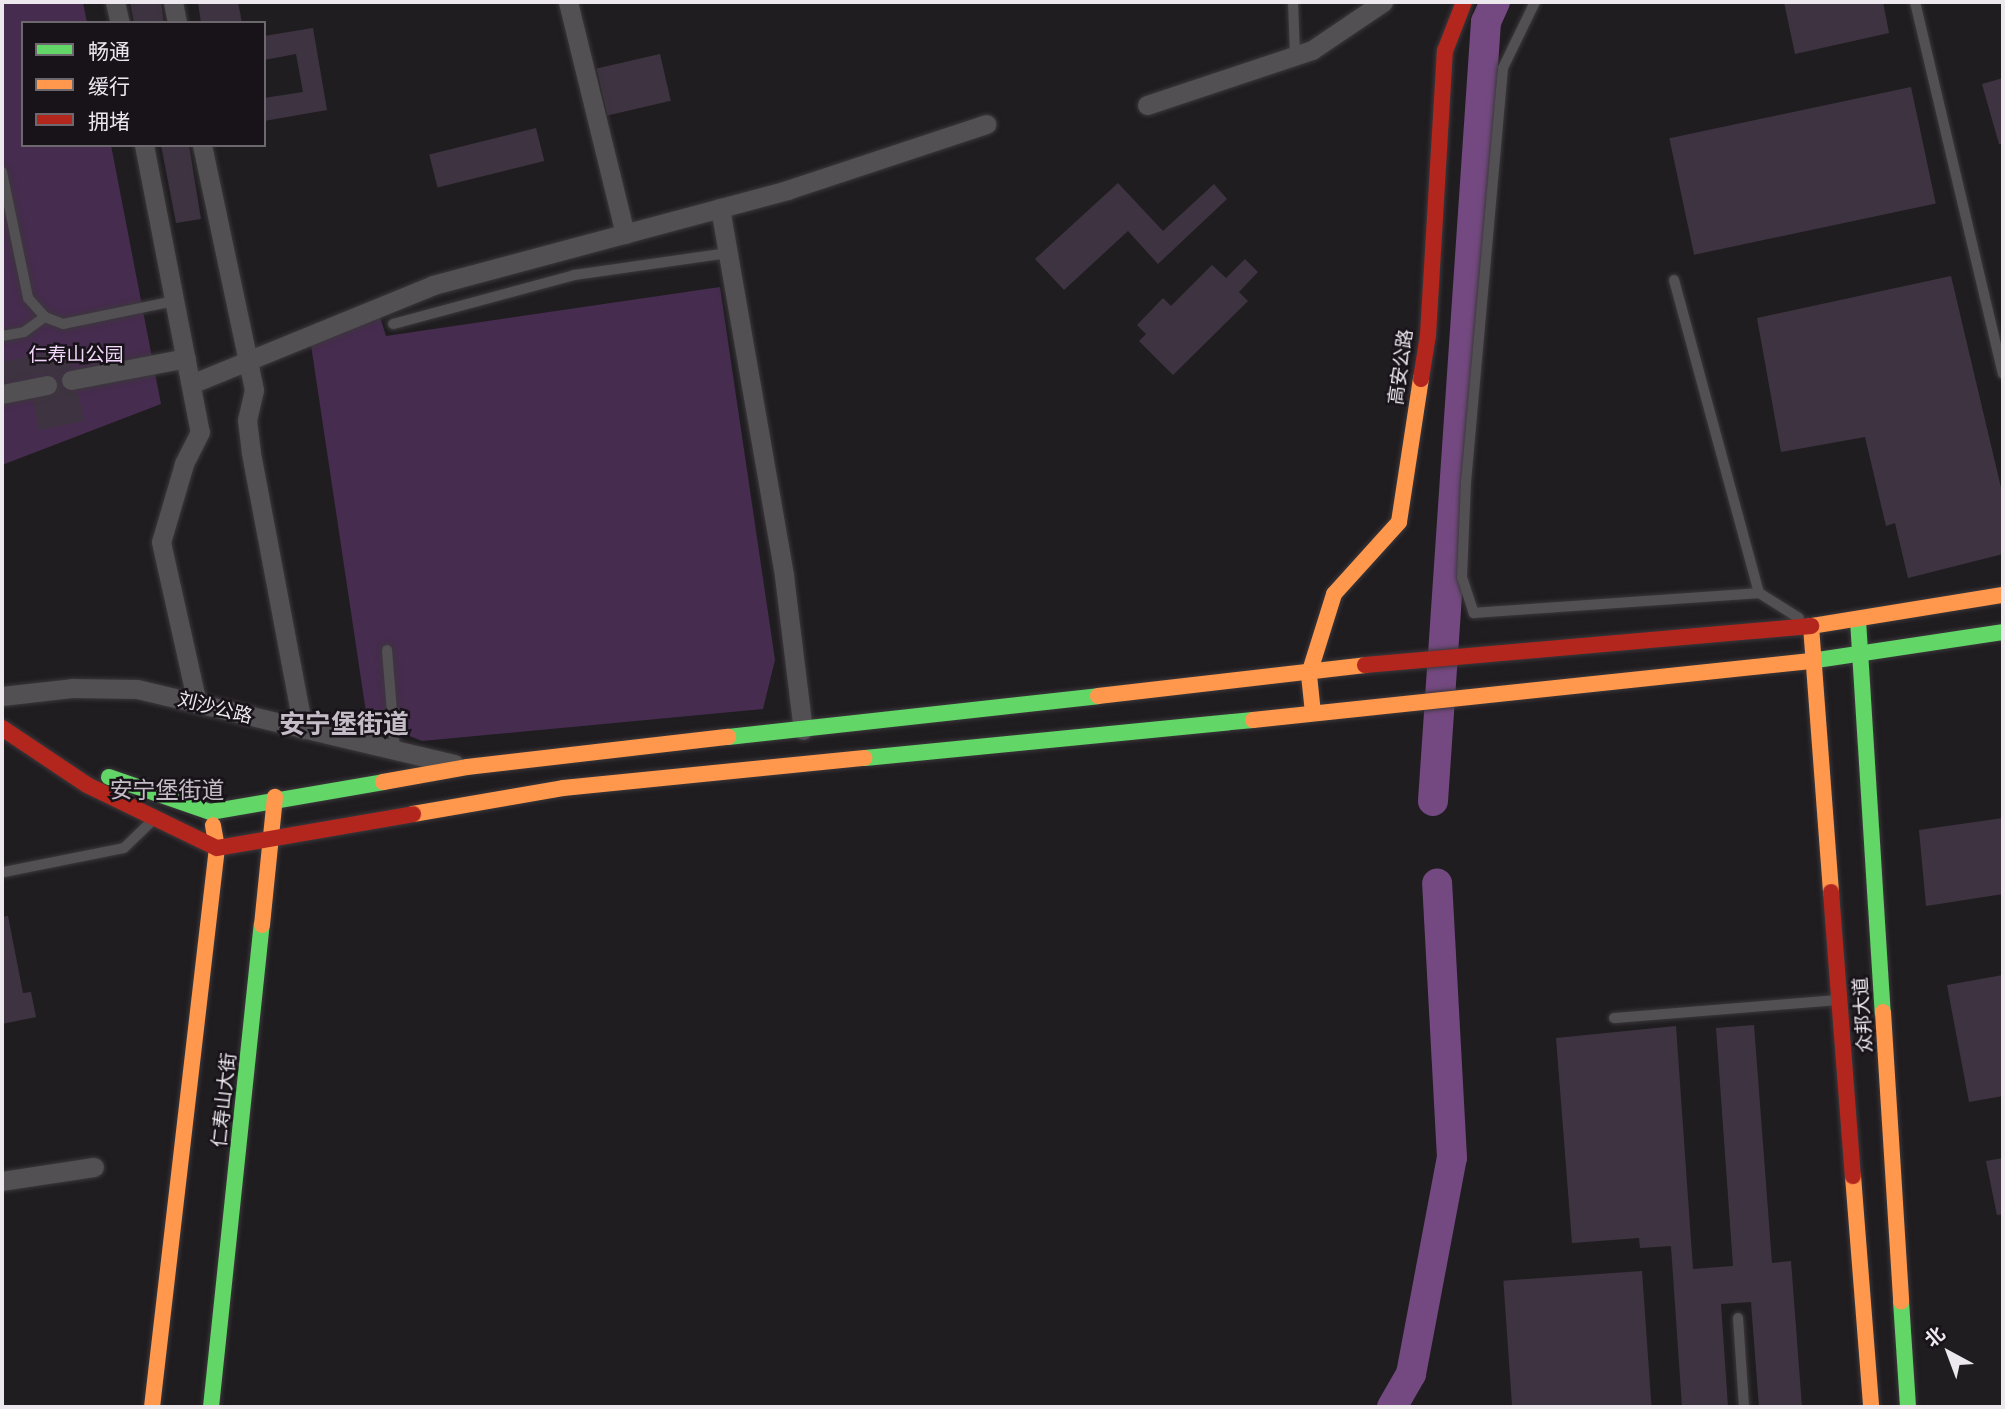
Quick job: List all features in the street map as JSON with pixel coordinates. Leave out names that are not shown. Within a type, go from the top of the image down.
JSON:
[{"type":"main road","name":"高安公路","points":[[1313,713],[1309,674],[1334,594],[1399,522],[1428,335],[1445,51],[1464,2]]},
{"type":"main road","points":[[2,725],[92,771],[210,812],[275,797],[467,766],[1482,653],[1811,626],[2003,595]]},
{"type":"main road","name":"众邦大道","points":[[1858,620],[1908,1407]]},
{"type":"main road","name":"众邦大道","points":[[1811,626],[1871,1407]]},
{"type":"main road","points":[[2,725],[87,785],[217,848],[275,835],[563,788],[1480,698],[1861,655],[2003,632]]},
{"type":"main road","name":"仁寿山大街","points":[[211,1407],[275,835],[275,797]]},
{"type":"main road","name":"仁寿山大街","points":[[152,1407],[217,848],[210,812]]},
{"type":"street","points":[[116,2],[120,21]]},
{"type":"street","points":[[173,2],[177,21]]},
{"type":"street","points":[[568,2],[625,234]]},
{"type":"street","points":[[1147,105],[1312,50],[1383,2]]},
{"type":"street","points":[[191,384],[433,285],[720,208],[986,124]]},
{"type":"street","points":[[144,147],[200,432],[184,464],[161,542],[197,702]]},
{"type":"street","points":[[202,147],[244,362],[254,390],[247,420],[252,457],[303,729]]},
{"type":"street","points":[[720,208],[785,576],[803,730]]},
{"type":"street","points":[[71,380],[186,358]]},
{"type":"street","points":[[2,394],[47,385]]},
{"type":"street","name":"刘沙公路","points":[[2,696],[72,688],[136,689],[467,766]]},
{"type":"street","points":[[2,1181],[94,1167]]},
{"type":"lane","points":[[1293,2],[1295,55]]},
{"type":"lane","points":[[1535,2],[1503,68],[1466,481],[1462,578],[1474,612],[1759,593],[1811,626]]},
{"type":"lane","points":[[1915,2],[2003,374]]},
{"type":"lane","points":[[2,172],[28,298],[45,317],[63,324],[174,301]]},
{"type":"lane","points":[[393,324],[574,275],[728,253]]},
{"type":"lane","points":[[1674,280],[1759,593]]},
{"type":"lane","points":[[2,336],[24,332],[45,317]]},
{"type":"lane","points":[[387,650],[395,750]]},
{"type":"lane","points":[[4,872],[124,848],[155,818]]},
{"type":"lane","points":[[1614,1017],[1839,1000]]},
{"type":"lane","points":[[1738,1318],[1744,1407]]},
{"type":"green space","name":"仁寿山公园","points":[[2,2],[83,2],[87,21],[21,21],[21,147],[111,147],[161,404],[2,465]]},
{"type":"green space","points":[[720,287],[775,660],[763,709],[422,741],[367,719],[311,345],[380,317],[386,336]]},
{"type":"building","points":[[130,2],[161,2],[164,21],[134,21]]},
{"type":"building","points":[[198,2],[238,2],[242,21],[201,21]]},
{"type":"building","points":[[1784,2],[1883,2],[1889,33],[1795,54]]},
{"type":"building","points":[[313,28],[327,110],[266,121],[266,98],[303,92],[296,54],[266,60],[266,36]]},
{"type":"building","points":[[660,54],[671,101],[607,115],[597,69]]},
{"type":"building","points":[[2003,78],[2003,144],[1999,144],[1982,84]]},
{"type":"building","points":[[1911,87],[1936,203],[1694,255],[1669,138]]},
{"type":"building","points":[[536,128],[544,161],[437,188],[429,155]]},
{"type":"building","points":[[161,147],[189,147],[201,219],[176,223]]},
{"type":"building","points":[[1118,183],[1163,231],[1214,184],[1227,199],[1158,264],[1128,231],[1064,290],[1035,259]]},
{"type":"building","points":[[1245,259],[1258,272],[1239,292],[1248,301],[1173,375],[1139,341],[1146,334],[1137,325],[1163,298],[1171,306],[1212,265],[1226,278]]},
{"type":"building","points":[[1951,276],[2003,496],[2003,554],[1908,578],[1895,523],[1886,526],[1865,437],[1781,452],[1757,318]]},
{"type":"building","points":[[68,348],[72,367],[63,371],[59,383],[66,391],[78,393],[84,421],[39,430],[33,400],[56,394],[57,377],[45,373],[2,382],[2,362]]},
{"type":"building","points":[[2003,818],[2003,894],[1926,906],[1919,830]]},
{"type":"building","points":[[8,916],[23,993],[31,992],[36,1017],[2,1024],[2,917]]},
{"type":"building","points":[[2003,975],[2003,1096],[1969,1102],[1947,985]]},
{"type":"building","points":[[1754,1025],[1772,1263],[1791,1261],[1802,1407],[1759,1407],[1751,1302],[1721,1304],[1728,1407],[1682,1407],[1671,1246],[1640,1248],[1639,1238],[1572,1243],[1556,1038],[1676,1026],[1693,1269],[1733,1266],[1716,1028]]},
{"type":"building","points":[[2003,1158],[2003,1214],[1997,1215],[1986,1161]]},
{"type":"building","points":[[1642,1271],[1651,1407],[1512,1407],[1503,1281]]},
{"type":"waterway","points":[[1433,801],[1486,22],[1495,2]]},
{"type":"waterway","points":[[1392,1407],[1411,1374],[1452,1158],[1437,883]]},
{"type":"traffic: fast","points":[[1858,620],[1883,1012]]},
{"type":"traffic: fast","points":[[1811,661],[2003,632]]},
{"type":"traffic: fast","points":[[728,737],[1098,696]]},
{"type":"traffic: fast","points":[[865,758],[1253,720]]},
{"type":"traffic: fast","points":[[109,777],[210,812],[383,782]]},
{"type":"traffic: fast","points":[[211,1407],[262,925]]},
{"type":"traffic: fast","points":[[1901,1301],[1908,1407]]},
{"type":"traffic: slow","points":[[1313,713],[1309,674],[1334,594],[1399,522],[1421,379]]},
{"type":"traffic: slow","points":[[1811,626],[2003,595]]},
{"type":"traffic: slow","points":[[1811,626],[1831,892]]},
{"type":"traffic: slow","points":[[1253,720],[1811,661]]},
{"type":"traffic: slow","points":[[1098,696],[1365,665]]},
{"type":"traffic: slow","points":[[383,782],[467,767],[728,737]]},
{"type":"traffic: slow","points":[[413,814],[563,788],[865,758]]},
{"type":"traffic: slow","points":[[262,925],[275,797]]},
{"type":"traffic: slow","points":[[152,1407],[217,848],[213,825]]},
{"type":"traffic: slow","points":[[1883,1012],[1901,1301]]},
{"type":"traffic: slow","points":[[1853,1176],[1871,1407]]},
{"type":"traffic: jam","points":[[1421,379],[1428,335],[1445,51],[1464,2]]},
{"type":"traffic: jam","points":[[1365,665],[1811,626]]},
{"type":"traffic: jam","points":[[2,728],[87,785],[217,848],[413,814]]},
{"type":"traffic: jam","points":[[1831,892],[1853,1176]]},
{"type":"district","name":"安宁堡街道","points":[[344,725]]},
{"type":"district","name":"安宁堡街道","points":[[167,790]]}]
